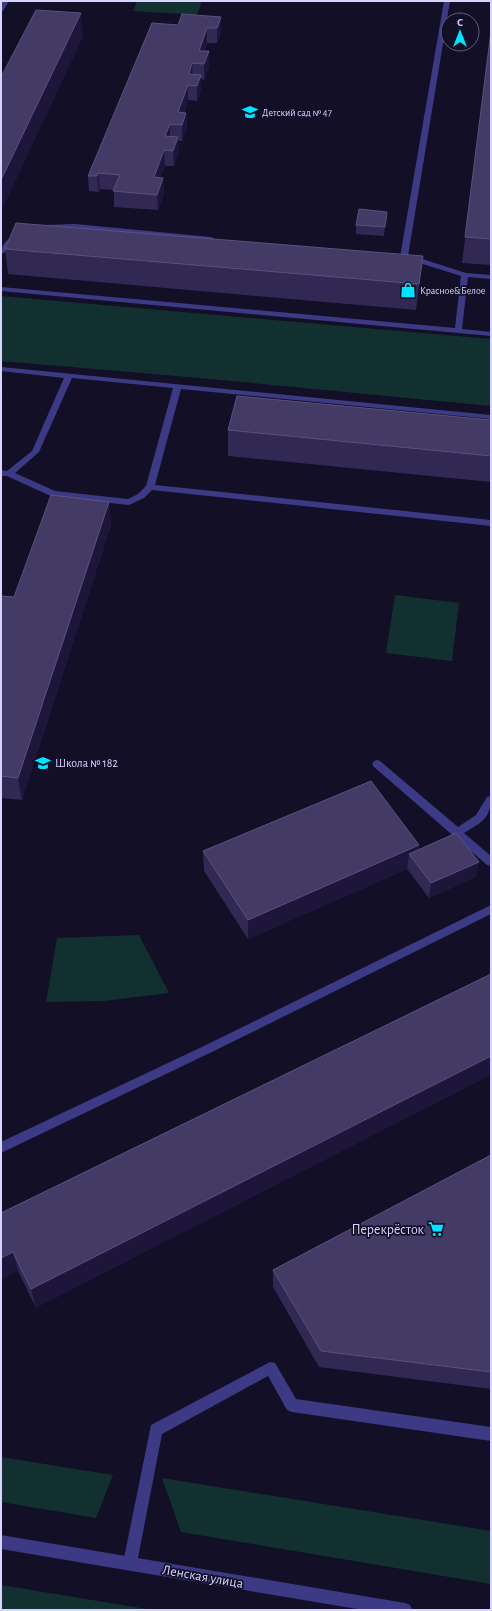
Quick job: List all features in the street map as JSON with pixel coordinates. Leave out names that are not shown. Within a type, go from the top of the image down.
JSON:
[{"type":"street","points":[[1,10],[6,1]]},
{"type":"street","points":[[447,1],[400,256],[465,275],[491,277]]},
{"type":"street","points":[[37,230],[52,226],[75,226],[222,240]]},
{"type":"street","points":[[1,252],[10,240],[23,234]]},
{"type":"street","points":[[458,331],[465,275]]},
{"type":"street","points":[[1,289],[491,334]]},
{"type":"street","points":[[1,369],[491,417]]},
{"type":"street","points":[[5,473],[35,452],[68,376]]},
{"type":"street","points":[[5,473],[53,494],[129,502],[141,496],[150,487],[178,386]]},
{"type":"street","points":[[150,487],[491,523]]},
{"type":"street","points":[[377,764],[491,862]]},
{"type":"street","points":[[457,832],[480,818],[491,800]]},
{"type":"street","points":[[1,1148],[223,1042],[491,909]]},
{"type":"street","points":[[130,1563],[156,1430],[270,1368],[292,1405],[491,1434]]},
{"type":"street","name":"Ленская улица","points":[[1,1542],[405,1610]]},
{"type":"green space","points":[[137,1],[202,1],[197,15],[133,11]]},
{"type":"green space","points":[[1,296],[491,339],[491,406],[211,379],[1,361]]},
{"type":"green space","points":[[395,595],[459,603],[452,661],[386,653]]},
{"type":"green space","points":[[139,935],[169,993],[104,1001],[46,1002],[57,938]]},
{"type":"green space","points":[[1,1457],[113,1475],[96,1518],[1,1502]]},
{"type":"green space","points":[[162,1478],[491,1531],[491,1584],[181,1532]]},
{"type":"green space","points":[[1,1585],[153,1610],[1,1610]]},
{"type":"building","points":[[36,10],[81,13],[1,180],[1,77]]},
{"type":"building","points":[[182,14],[221,17],[217,28],[207,28],[199,51],[209,51],[204,64],[192,63],[189,74],[201,75],[197,86],[188,85],[178,112],[186,113],[182,125],[170,124],[165,136],[178,137],[173,151],[164,150],[154,177],[163,178],[157,195],[113,191],[120,175],[98,173],[97,176],[88,176],[152,23],[178,25]]},
{"type":"building","points":[[491,31],[491,239],[465,237]]},
{"type":"building","points":[[359,209],[387,212],[385,227],[356,225]]},
{"type":"building","points":[[16,223],[423,256],[419,284],[5,249]]},
{"type":"building","points":[[237,396],[491,420],[491,456],[228,430]]},
{"type":"building","points":[[51,495],[109,502],[18,778],[1,776],[1,596],[14,597]]},
{"type":"building","points":[[371,781],[419,845],[248,920],[203,851]]},
{"type":"building","points":[[456,833],[479,862],[431,883],[409,854]]},
{"type":"building","points":[[491,974],[491,1056],[31,1289],[13,1252],[1,1258],[1,1213]]},
{"type":"building","name":"Перекрёсток","points":[[491,1155],[491,1372],[321,1351],[273,1270]]},
{"type":"place","name":"Детский сад № 47","points":[[250,112]]},
{"type":"place","name":"Красное&Белое","points":[[408,290]]},
{"type":"place","name":"Школа № 182","points":[[43,763]]},
{"type":"place","name":"Перекрёсток","points":[[436,1229]]}]
